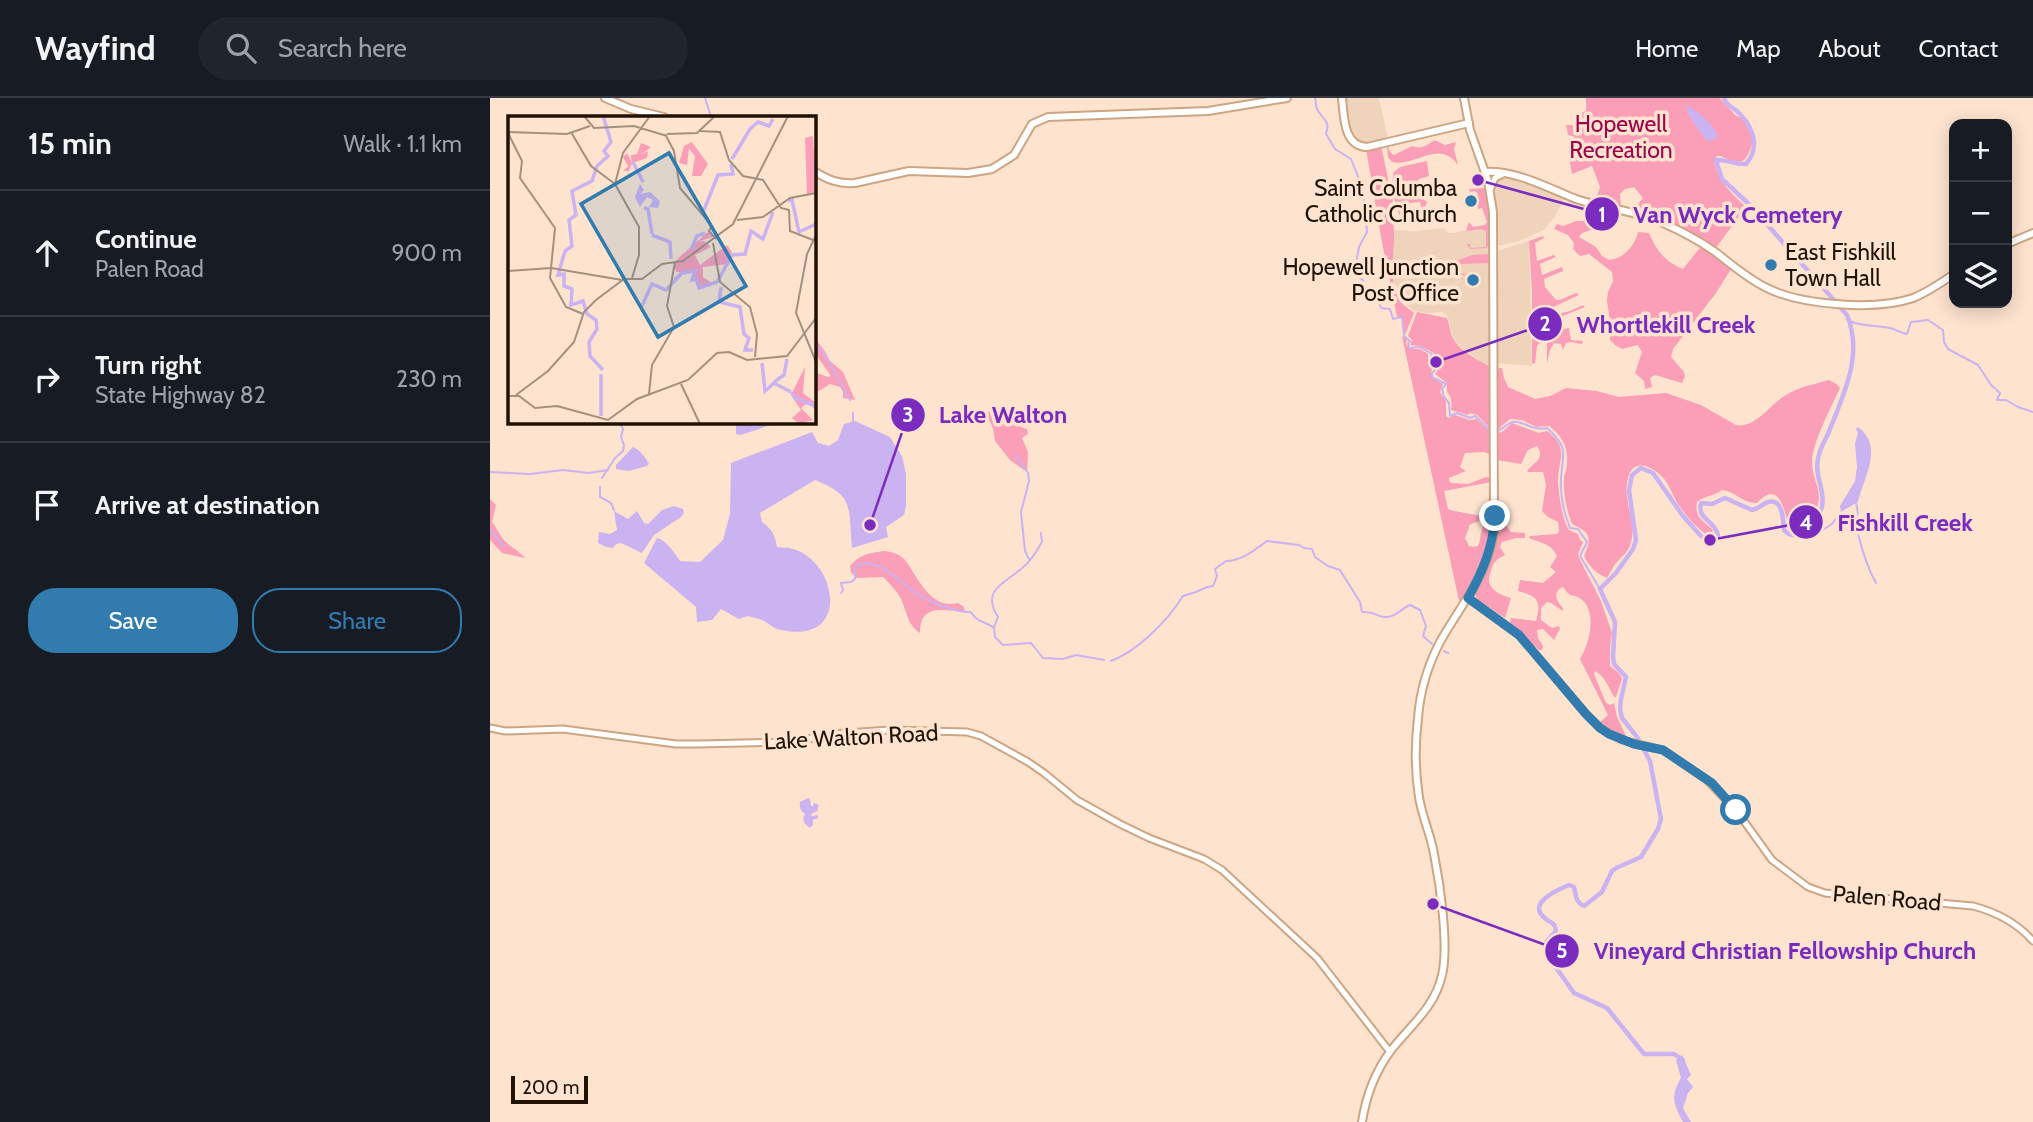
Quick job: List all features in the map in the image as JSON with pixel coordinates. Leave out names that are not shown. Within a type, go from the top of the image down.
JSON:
[{"type":"main road","points":[[605,98],[631,109],[660,116]]},
{"type":"main road","points":[[816,172],[831,181],[844,184],[920,170],[978,172],[1001,164],[1014,155],[1032,124],[1048,117],[1219,110],[1287,98]]},
{"type":"main road","points":[[1342,98],[1349,136],[1354,144],[1360,147],[1469,123]]},
{"type":"main road","points":[[1362,1122],[1371,1087],[1390,1052],[1430,1004],[1443,972],[1445,952],[1434,853],[1420,805],[1417,778],[1418,719],[1423,686],[1433,657],[1484,569],[1492,545],[1495,516],[1493,225],[1490,190],[1464,98]]},
{"type":"main road","points":[[1485,172],[1507,173],[1584,201],[1647,216],[1698,240],[1767,288],[1794,299],[1886,304],[1910,299],[1949,277]]},
{"type":"main road","points":[[2012,242],[2033,233]]},
{"type":"street","points":[[1490,190],[1494,178],[1507,173]]},
{"type":"street","name":"Palen Road","points":[[1468,598],[1519,635],[1594,723],[1609,734],[1634,744],[1663,750],[1712,783],[1736,810],[1769,856],[1813,890],[1825,894],[1987,909],[2009,920],[2033,941]]},
{"type":"street","points":[[1461,608],[1479,606]]},
{"type":"street","name":"Lake Walton Road","points":[[490,728],[505,731],[563,729],[681,744],[793,742],[832,734],[889,730],[967,732],[981,736],[1038,768],[1066,792],[1097,812],[1149,838],[1204,859],[1222,870],[1317,958],[1390,1052]]},
{"type":"shaded area","points":[[1343,98],[1379,98],[1388,139],[1359,144],[1349,130]]},
{"type":"shaded area","points":[[1686,106],[1706,119],[1718,138],[1706,140]]},
{"type":"shaded area","points":[[1503,176],[1561,196],[1563,201],[1544,230],[1519,241],[1498,246],[1493,186],[1497,178]]},
{"type":"shaded area","points":[[1489,226],[1491,366],[1457,344],[1448,317],[1442,312],[1414,311],[1402,301],[1394,281],[1393,255],[1394,230],[1445,228],[1446,232],[1452,233]]},
{"type":"shaded area","points":[[1529,241],[1532,366],[1498,363],[1496,251]]},
{"type":"shaded area","points":[[855,421],[890,437],[902,456],[906,474],[906,506],[904,515],[886,527],[888,537],[852,548],[849,514],[844,498],[815,480],[760,513],[762,522],[772,533],[777,547],[791,548],[808,557],[820,569],[830,600],[828,614],[819,625],[804,631],[781,630],[747,616],[739,619],[721,609],[712,620],[697,622],[696,607],[644,563],[657,538],[668,544],[680,561],[700,562],[723,540],[730,514],[731,463],[812,432],[818,443],[829,446],[838,440],[844,424]]},
{"type":"shaded area","points":[[736,424],[773,424],[741,435],[736,434]]},
{"type":"shaded area","points":[[1858,427],[1870,444],[1870,463],[1858,502],[1844,510],[1840,509],[1840,506],[1855,481]]},
{"type":"shaded area","points":[[633,447],[649,464],[629,471],[616,469],[616,465]]},
{"type":"shaded area","points":[[674,506],[683,509],[684,513],[654,535],[642,553],[621,543],[613,548],[598,543],[599,532],[610,534],[617,530],[614,511],[628,519],[637,511],[644,523],[648,524],[662,510]]},
{"type":"shaded area","points":[[808,798],[811,806],[814,803],[819,805],[817,811],[811,814],[818,815],[818,818],[813,820],[810,828],[805,824],[805,814],[800,805],[800,802]]},
{"type":"shaded area","points":[[1682,1055],[1691,1075],[1687,1079],[1693,1087],[1683,1108],[1691,1122],[1683,1122],[1674,1100],[1681,1078],[1676,1060]]},
{"type":"green space","name":"Hopewell Recreation","points":[[1586,98],[1720,98],[1735,115],[1744,119],[1753,140],[1749,153],[1739,162],[1721,156],[1714,160],[1722,180],[1746,207],[1715,249],[1686,230],[1634,209],[1643,198],[1634,187],[1625,189],[1620,194],[1621,207],[1596,200],[1600,187],[1592,166],[1572,174],[1568,153],[1575,139],[1568,135],[1566,125],[1576,125],[1576,115],[1586,111]]},
{"type":"green space","points":[[1435,140],[1445,145],[1456,142],[1454,149],[1458,165],[1442,154],[1401,163],[1392,162],[1388,157],[1387,145],[1394,155],[1412,146],[1424,146]]},
{"type":"green space","points":[[1379,145],[1393,202],[1389,204],[1394,228],[1394,285],[1401,302],[1414,313],[1405,335],[1403,317],[1397,317],[1366,149]]},
{"type":"green space","points":[[1427,161],[1429,176],[1419,179],[1416,185],[1419,196],[1427,202],[1427,215],[1416,216],[1422,212],[1420,202],[1410,203],[1409,214],[1413,223],[1404,222],[1394,198],[1394,172],[1400,167]]},
{"type":"green space","points":[[1485,188],[1489,245],[1486,248],[1470,249],[1467,244],[1470,244],[1470,248],[1486,247],[1486,231],[1466,231],[1469,222],[1473,227],[1485,225],[1487,222],[1482,208],[1478,209],[1478,194],[1475,191],[1470,192],[1469,189]]},
{"type":"green space","points":[[1595,208],[1613,211],[1579,237],[1596,247],[1602,256],[1609,260],[1628,251],[1638,232],[1649,233],[1662,255],[1683,269],[1702,245],[1731,269],[1673,349],[1671,357],[1684,372],[1682,383],[1655,375],[1650,378],[1652,387],[1645,389],[1644,381],[1635,373],[1642,352],[1638,345],[1622,349],[1610,340],[1607,301],[1613,281],[1612,272],[1589,254],[1580,256],[1573,249],[1574,243],[1568,235],[1554,229],[1557,224],[1563,226],[1576,221],[1586,221],[1591,218]]},
{"type":"green space","points":[[1543,236],[1544,238],[1535,243],[1537,261],[1554,255],[1556,257],[1540,264],[1542,275],[1562,267],[1563,269],[1544,279],[1545,287],[1556,300],[1576,293],[1579,295],[1551,308],[1551,312],[1555,315],[1583,305],[1585,307],[1553,320],[1548,327],[1551,332],[1569,328],[1571,340],[1583,341],[1582,344],[1566,343],[1563,350],[1561,344],[1554,343],[1547,364],[1547,341],[1542,339],[1537,346],[1533,364],[1529,241]]},
{"type":"green space","points":[[1487,254],[1489,263],[1461,264],[1461,273],[1467,275],[1452,275],[1451,282],[1453,262],[1472,255]]},
{"type":"green space","points":[[1417,312],[1447,318],[1452,335],[1460,348],[1491,367],[1491,429],[1477,415],[1451,410],[1447,383],[1435,374],[1441,365],[1432,359],[1434,353],[1420,346],[1410,345],[1412,340],[1408,336]]},
{"type":"green space","points":[[1402,336],[1407,339],[1406,344],[1410,349],[1420,349],[1428,354],[1428,361],[1434,366],[1432,378],[1443,384],[1440,392],[1446,402],[1446,416],[1476,419],[1492,433],[1492,455],[1484,452],[1465,453],[1460,467],[1466,471],[1449,478],[1449,481],[1468,484],[1486,477],[1491,478],[1492,482],[1444,491],[1448,509],[1482,516],[1479,521],[1469,525],[1465,538],[1469,546],[1478,546],[1484,526],[1490,522],[1492,524],[1481,565],[1472,585],[1459,601]]},
{"type":"green space","points":[[816,340],[830,361],[843,372],[855,400],[843,398],[840,387],[830,384],[816,393],[816,373],[831,376],[816,354]]},
{"type":"green space","points":[[1499,368],[1502,368],[1508,387],[1535,399],[1550,396],[1566,388],[1597,391],[1619,397],[1666,393],[1701,405],[1736,425],[1756,420],[1791,392],[1829,380],[1840,388],[1813,452],[1812,468],[1819,494],[1817,509],[1807,524],[1796,530],[1788,526],[1783,505],[1776,496],[1771,494],[1757,503],[1752,503],[1722,490],[1697,502],[1698,516],[1713,530],[1707,535],[1683,511],[1661,475],[1645,466],[1634,467],[1627,486],[1631,542],[1627,552],[1615,564],[1607,578],[1596,572],[1586,560],[1584,556],[1588,536],[1572,524],[1570,519],[1564,491],[1566,451],[1559,435],[1549,426],[1537,427],[1522,420],[1510,419],[1497,430]]},
{"type":"green space","points":[[1002,407],[1010,409],[1017,423],[1027,429],[1028,434],[1022,438],[1028,452],[1027,472],[1010,460],[995,441],[986,413]]},
{"type":"green space","points":[[1512,423],[1539,433],[1547,431],[1561,448],[1558,481],[1560,500],[1569,530],[1578,534],[1583,542],[1578,554],[1601,601],[1612,633],[1610,666],[1622,679],[1616,697],[1601,675],[1595,671],[1594,674],[1606,703],[1614,703],[1617,717],[1628,740],[1613,734],[1599,723],[1608,715],[1580,659],[1589,637],[1591,620],[1581,599],[1570,595],[1563,587],[1557,591],[1556,597],[1563,611],[1547,602],[1541,608],[1541,620],[1552,628],[1559,626],[1560,629],[1554,640],[1543,629],[1537,630],[1542,650],[1510,623],[1511,618],[1536,621],[1538,614],[1538,604],[1534,597],[1518,591],[1520,580],[1543,583],[1556,572],[1550,567],[1557,556],[1555,552],[1545,544],[1529,538],[1530,536],[1557,534],[1559,531],[1558,522],[1542,511],[1546,485],[1543,472],[1527,471],[1539,458],[1537,446],[1528,450],[1521,464],[1497,460],[1497,433]]},
{"type":"green space","points":[[490,499],[496,505],[492,522],[504,540],[525,558],[502,553],[490,540]]},
{"type":"green space","points":[[1500,522],[1504,522],[1511,532],[1525,533],[1525,538],[1502,542],[1500,547],[1505,555],[1494,563],[1489,577],[1493,589],[1511,598],[1505,618],[1475,595],[1488,566]]},
{"type":"green space","points":[[885,551],[903,558],[932,597],[948,604],[958,603],[966,612],[929,612],[921,623],[920,633],[910,622],[901,599],[883,577],[857,578],[851,572],[850,566],[858,559],[870,553]]},
{"type":"waterway","points":[[705,98],[711,116]]},
{"type":"waterway","points":[[1315,98],[1317,109],[1327,123],[1326,134],[1335,149],[1351,159],[1363,189],[1367,232],[1359,247],[1354,274],[1363,280],[1362,289],[1376,293],[1381,299],[1381,308],[1390,309],[1393,319],[1402,317],[1404,336],[1410,341],[1409,348],[1420,347],[1432,354],[1429,362],[1436,362],[1439,366],[1432,373],[1432,377],[1446,384],[1442,389],[1449,403],[1450,416],[1457,413],[1470,418],[1475,416],[1490,430]]},
{"type":"waterway","points":[[1683,1060],[1674,1054],[1644,1054],[1607,1008],[1574,993],[1555,966],[1546,946],[1556,928],[1540,913],[1539,908],[1545,898],[1569,885],[1574,887],[1577,900],[1584,906],[1602,892],[1612,871],[1641,857],[1661,819],[1650,761],[1637,737],[1622,718],[1620,709],[1626,677],[1614,664],[1615,622],[1600,589],[1616,573],[1636,540],[1629,490],[1632,475],[1641,468],[1653,473],[1683,516],[1701,536],[1710,540],[1718,535],[1701,513],[1701,503],[1712,504],[1725,498],[1752,510],[1773,502],[1782,512],[1784,530],[1792,535],[1810,527],[1822,504],[1817,467],[1821,449],[1850,375],[1852,330],[1847,315],[1750,205],[1722,179],[1716,160],[1746,164],[1754,145],[1748,125],[1724,98]]},
{"type":"waterway","points":[[1850,321],[1907,334],[1911,322],[1928,320],[1943,330],[1948,349],[1978,365],[1991,385],[2000,393],[1997,400],[2006,400],[2033,412]]},
{"type":"waterway","points":[[816,344],[850,400]]},
{"type":"waterway","points":[[853,413],[853,423]]},
{"type":"waterway","points":[[1495,432],[1511,422],[1517,422],[1535,428],[1547,428],[1559,441],[1563,451],[1561,484],[1566,516],[1570,528],[1578,529],[1587,542],[1580,556],[1600,589]]},
{"type":"waterway","points":[[602,478],[623,451],[623,429],[620,424]]},
{"type":"waterway","points":[[1016,455],[1028,473],[1029,481],[1021,512],[1025,551],[1029,559]]},
{"type":"waterway","points":[[490,472],[530,474],[563,470],[589,473],[608,470]]},
{"type":"waterway","points":[[600,487],[600,497],[611,503],[614,510]]},
{"type":"waterway","points":[[1855,501],[1858,509],[1858,534],[1876,583]]},
{"type":"waterway","points":[[1810,527],[1818,533],[1832,524],[1844,508]]},
{"type":"waterway","points":[[490,530],[504,546]]},
{"type":"waterway","points":[[994,627],[998,617],[993,608],[993,594],[1030,560],[1042,542],[1041,533]]},
{"type":"waterway","points":[[1111,661],[1132,650],[1152,634],[1183,596],[1213,586],[1217,576],[1215,569],[1226,561],[1248,554],[1267,541],[1312,549],[1315,557],[1340,570],[1360,602],[1362,612],[1388,617],[1410,605],[1420,610],[1426,626],[1423,636],[1432,644]]},
{"type":"waterway","points":[[841,593],[841,583],[855,579],[857,565],[875,565],[924,598],[947,608],[971,612],[994,628],[995,637],[1003,645],[1031,643],[1043,658],[1063,659],[1076,655],[1104,660]]},
{"type":"waterway","points":[[1444,651],[1448,653]]},
{"type":"place","name":"Van Wyck Cemetery","points":[[1478,180]]},
{"type":"place","name":"Saint Columba Catholic Church","points":[[1471,201]]},
{"type":"place","name":"East Fishkill Town Hall","points":[[1771,265]]},
{"type":"place","name":"Hopewell Junction Post Office","points":[[1473,280]]},
{"type":"place","name":"Whortlekill Creek","points":[[1436,362]]},
{"type":"place","name":"Lake Walton","points":[[870,525]]},
{"type":"place","name":"Fishkill Creek","points":[[1710,540]]},
{"type":"place","name":"Vineyard Christian Fellowship Church","points":[[1433,904]]},
{"type":"route","points":[[1495,516],[1492,545],[1481,575],[1468,598],[1519,635],[1600,728],[1622,740],[1663,750],[1712,783],[1736,810]]}]
